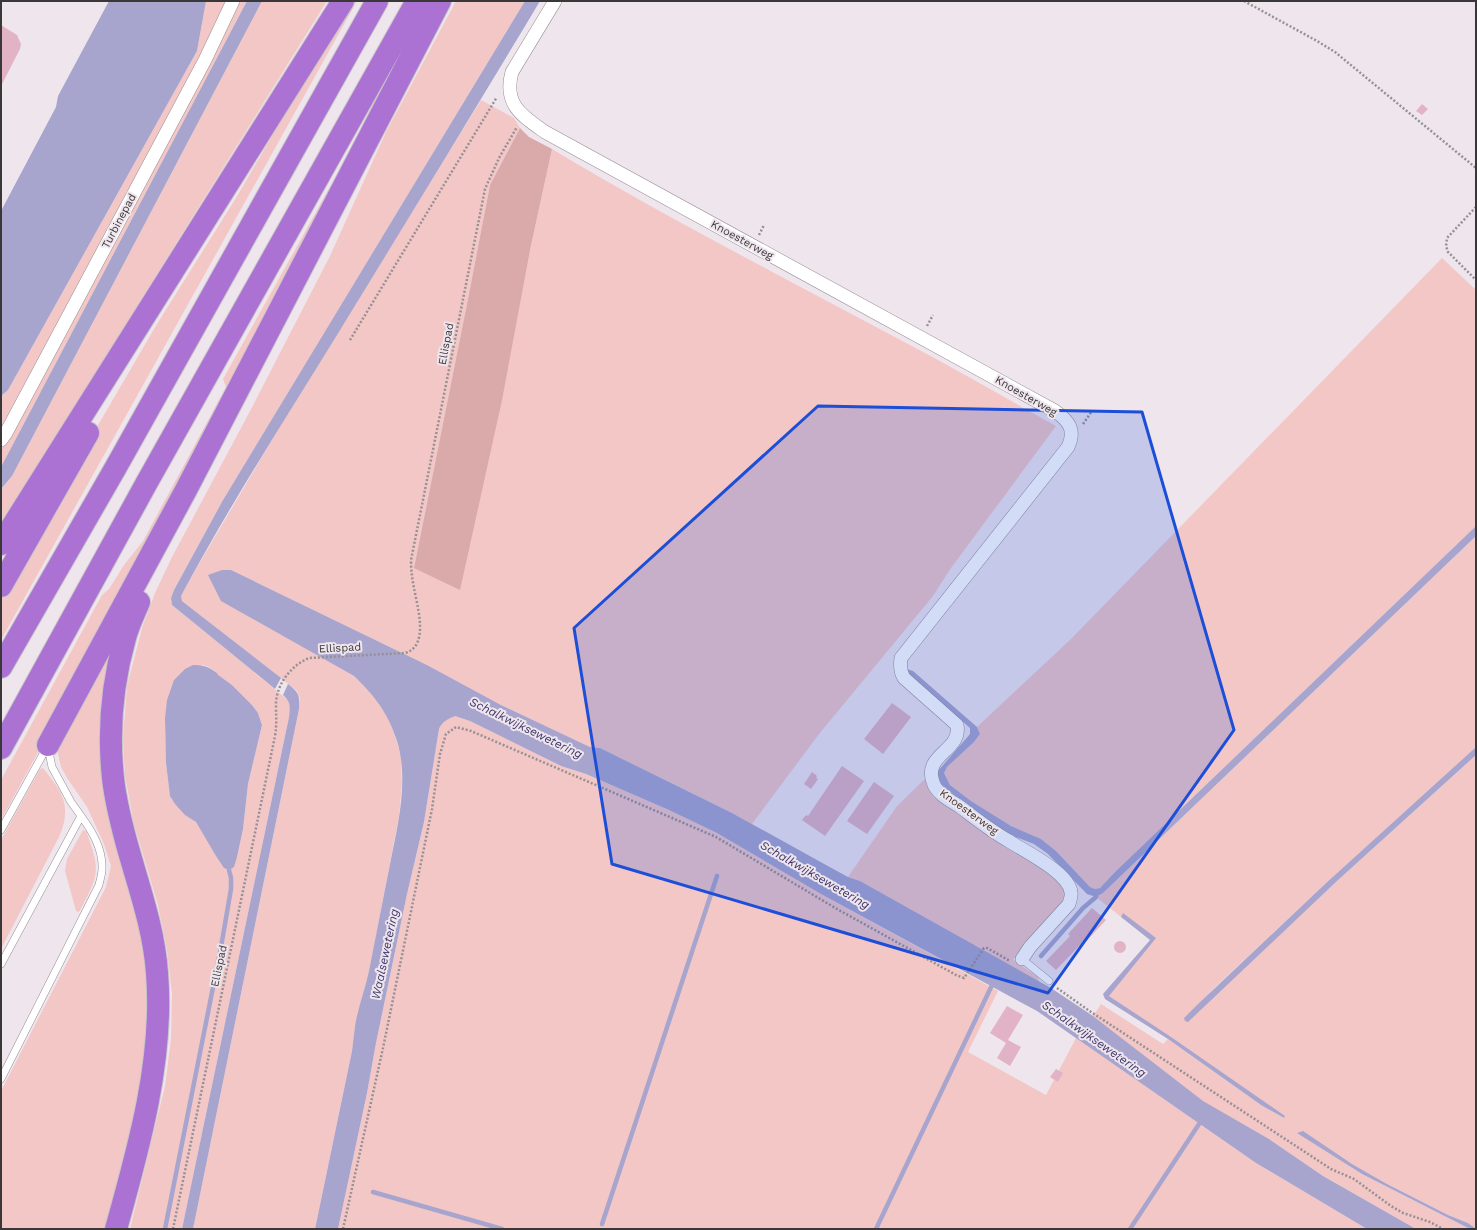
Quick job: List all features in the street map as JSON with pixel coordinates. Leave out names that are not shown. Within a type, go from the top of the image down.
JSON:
[{"type":"highway","points":[[1,544],[343,1]]},
{"type":"highway","points":[[1,667],[116,467],[377,1]]},
{"type":"highway","points":[[1,748],[142,491],[417,1]]},
{"type":"highway","points":[[48,745],[186,490],[440,1]]},
{"type":"highway","points":[[1,586],[98,415],[152,306]]},
{"type":"highway","points":[[116,1229],[129,1183],[150,1091],[157,1043],[159,1002],[154,944],[126,840],[113,780],[110,733],[114,684],[129,628],[186,490]]},
{"type":"street","name":"Turbinepad","points":[[1,440],[201,67],[233,1]]},
{"type":"street","name":"Knoesterweg","points":[[555,1],[512,72],[509,91],[513,102],[524,116],[545,132],[1055,410],[1068,424],[1072,434],[1068,447],[901,658],[900,663],[900,671],[904,678],[957,725],[958,733],[955,741],[937,758],[931,768],[934,786],[946,798],[996,833],[1051,867],[1064,880],[1071,890],[1071,899],[1069,904],[1030,947],[1022,959]]},
{"type":"lane","points":[[1,1079],[98,885],[102,869],[100,850],[91,830],[71,802],[52,767],[48,745]]},
{"type":"lane","points":[[1,830],[48,745]]},
{"type":"lane","points":[[1,964],[81,816]]},
{"type":"lane","points":[[1022,959],[1049,981]]},
{"type":"path","points":[[1244,1],[1335,52],[1476,168]]},
{"type":"path","points":[[350,340],[512,72]]},
{"type":"path","name":"Ellispad","points":[[173,1229],[275,736],[278,694],[284,679],[299,662],[313,658],[410,652],[415,647],[420,636],[420,619],[411,573],[411,560],[485,188],[499,158],[524,116]]},
{"type":"path","points":[[1476,207],[1447,238],[1446,246],[1448,252],[1476,280]]},
{"type":"path","points":[[343,1229],[383,1048],[432,809],[440,754],[446,734],[456,727],[471,731],[716,837],[837,909],[956,975],[964,978],[984,948],[987,948],[1014,963],[1022,959]]},
{"type":"path","points":[[1049,981],[1091,1012],[1331,1169],[1354,1178],[1403,1213],[1430,1222],[1444,1229]]},
{"type":"highlighted area","points":[[818,406],[1142,412],[1234,730],[1048,993],[612,864],[574,628]]},
{"type":"shaded area","points":[[206,1],[247,1],[1,467],[1,396],[8,390],[197,51]]},
{"type":"shaded area","points":[[262,1],[327,1],[23,489],[1,521],[1,489],[12,476]]},
{"type":"shaded area","points":[[350,1],[357,1],[1,640],[1,598],[59,492],[157,324],[236,198]]},
{"type":"shaded area","points":[[456,1],[525,1],[223,500],[171,598],[172,605],[288,700],[290,707],[182,1229],[130,1229],[165,1086],[171,1039],[172,994],[167,950],[158,905],[134,824],[125,776],[123,738],[127,686],[142,628],[155,593],[172,557],[249,413],[330,256],[386,132]],"holes":[[[202,665],[209,667],[217,673],[217,675],[232,685],[252,705],[258,713],[262,725],[248,784],[243,829],[237,857],[206,838],[196,822],[175,804],[170,795],[166,763],[165,718]]]},
{"type":"shaded area","points":[[424,18],[106,628],[1,820],[1,780],[102,595],[109,589],[124,565],[143,541],[226,387],[223,379]]},
{"type":"shaded area","points":[[481,100],[514,118],[520,128],[490,185],[414,568],[530,250],[552,149],[684,225],[927,354],[1056,426],[951,568],[933,596],[819,734],[752,824],[600,748],[590,747],[501,705],[427,665],[231,570],[222,570],[307,649],[354,676],[377,700],[389,719],[397,742],[401,758],[402,783],[399,816],[369,972],[355,1026],[352,1051],[315,1229],[193,1229],[300,698],[297,691],[181,600],[181,596],[279,428]]},
{"type":"shaded area","points":[[520,128],[529,137],[552,149],[530,250],[502,400],[460,590],[414,568],[490,185]]},
{"type":"shaded area","points":[[1442,258],[1476,290],[1476,526],[1100,888],[1095,889],[1090,887],[1056,851],[1041,839],[1011,826],[971,801],[950,785],[944,773],[947,767],[974,742],[980,734],[977,727],[1072,638]]},
{"type":"shaded area","points":[[1476,536],[1476,747],[1325,884],[1213,989],[1185,1021],[1188,1021],[1337,881],[1476,755],[1476,1229],[1473,1229],[1475,1228],[1468,1223],[1448,1215],[1387,1184],[1298,1133],[1362,1174],[1470,1229],[1416,1229],[1323,1176],[1269,1139],[1202,1101],[1093,1016],[1101,1004],[1163,1044],[1168,1039],[1261,1105],[1284,1118],[1284,1116],[1108,995],[1155,938],[1124,914],[1121,917],[1096,897],[1103,893]]},
{"type":"shaded area","points":[[117,627],[105,722],[150,950],[155,1012],[111,1229],[1,1229],[1,1091],[106,887],[111,866],[104,844],[87,807],[61,767],[58,754],[58,742]]},
{"type":"shaded area","points":[[455,716],[470,721],[561,766],[586,774],[669,810],[717,833],[821,894],[998,991],[968,1052],[1046,1095],[1076,1038],[1256,1163],[1367,1229],[338,1229],[407,894],[424,822],[439,729],[442,724]]},
{"type":"shaded area","points":[[43,768],[55,784],[63,799],[65,815],[63,824],[60,835],[1,949],[1,840],[40,769]]},
{"type":"shaded area","points":[[928,776],[1047,867],[1066,891],[1063,903],[1043,923],[1013,960],[1038,977],[1039,982],[860,881],[848,877],[897,806]]},
{"type":"shaded area","points":[[83,830],[86,831],[91,844],[96,864],[96,873],[91,889],[79,912],[76,911],[65,871],[67,859]]},
{"type":"water","points":[[109,1],[206,1],[197,51],[8,390],[1,396],[1,211],[56,107],[58,96]]},
{"type":"water","points":[[247,1],[262,1],[12,476],[1,489],[1,467]]},
{"type":"water","points":[[525,1],[540,1],[237,497],[181,596],[182,601],[281,678],[275,689],[172,605],[171,598],[223,500]]},
{"type":"water","points":[[1476,526],[1476,536],[1103,893],[1096,897],[1087,894],[1048,854],[1034,844],[997,828],[945,788],[937,779],[937,772],[970,734],[970,728],[908,673],[907,669],[913,671],[977,727],[980,734],[974,742],[947,767],[944,773],[950,785],[971,801],[1011,826],[1041,839],[1056,851],[1090,887],[1095,889],[1100,888]]},
{"type":"water","points":[[222,570],[231,570],[427,665],[501,705],[590,747],[600,748],[732,813],[848,877],[860,881],[1051,988],[1093,1016],[1203,1101],[1269,1139],[1323,1176],[1416,1229],[1367,1229],[1256,1163],[1037,1011],[821,894],[717,833],[669,810],[586,774],[561,766],[470,721],[455,716],[442,724],[439,729],[424,822],[407,894],[338,1229],[315,1229],[352,1051],[356,1019],[369,971],[399,818],[402,787],[400,756],[397,741],[385,713],[374,698],[354,676],[221,601],[208,575]]},
{"type":"water","points":[[193,665],[209,668],[232,685],[258,713],[262,725],[248,784],[243,829],[237,857],[234,867],[229,870],[224,868],[196,822],[185,815],[170,796],[166,763],[165,718],[167,700],[174,680],[185,669]]},
{"type":"water","points":[[288,684],[298,695],[299,709],[193,1229],[182,1229],[289,717],[289,705],[283,695]]},
{"type":"water","points":[[1476,747],[1476,755],[1337,881],[1188,1022],[1185,1021],[1184,1018],[1196,1006],[1325,884]]},
{"type":"water","points":[[1123,913],[1156,938],[1109,996],[1285,1116],[1284,1118],[1261,1105],[1168,1039],[1105,999],[1103,994],[1150,940],[1121,917]]},
{"type":"water","points":[[1303,1131],[1352,1164],[1387,1184],[1448,1215],[1468,1223],[1475,1228],[1470,1229],[1362,1174],[1297,1133]]},
{"type":"building","points":[[1,25],[17,35],[21,44],[20,49],[1,86]]},
{"type":"building","points":[[1422,104],[1428,109],[1422,115],[1416,111]]},
{"type":"building","points":[[892,703],[911,717],[883,754],[864,739]]},
{"type":"building","points":[[842,766],[864,781],[825,836],[802,820],[806,815],[808,816]]},
{"type":"building","points":[[812,772],[818,779],[811,789],[804,784]]},
{"type":"building","points":[[874,782],[894,796],[867,834],[847,821]]},
{"type":"building","points":[[1092,908],[1106,920],[1081,947],[1080,945],[1056,970],[1046,961],[1070,936],[1068,934]]},
{"type":"building","points":[[1120,941],[1124,943],[1126,947],[1124,951],[1120,953],[1116,951],[1114,947],[1116,943]]},
{"type":"building","points":[[1007,1006],[1023,1015],[1008,1040],[1021,1047],[1010,1066],[997,1058],[1006,1043],[990,1033]]},
{"type":"building","points":[[1056,1069],[1063,1073],[1058,1082],[1050,1077]]},
{"type":"waterway","points":[[165,1229],[221,947],[231,889],[229,870]]},
{"type":"waterway","points":[[602,1224],[717,876]]},
{"type":"waterway","points":[[1041,956],[1083,908],[1096,897]]},
{"type":"waterway","points":[[876,1229],[993,983]]},
{"type":"waterway","points":[[1130,1229],[1203,1118]]},
{"type":"waterway","points":[[373,1192],[502,1229]]},
{"type":"water label","name":"Schalkwijksewetering","points":[[526,728]]},
{"type":"water label","name":"Schalkwijksewetering","points":[[815,875]]},
{"type":"water label","name":"Waalsewetering","points":[[385,954]]},
{"type":"water label","name":"Schalkwijksewetering","points":[[1094,1039]]}]
